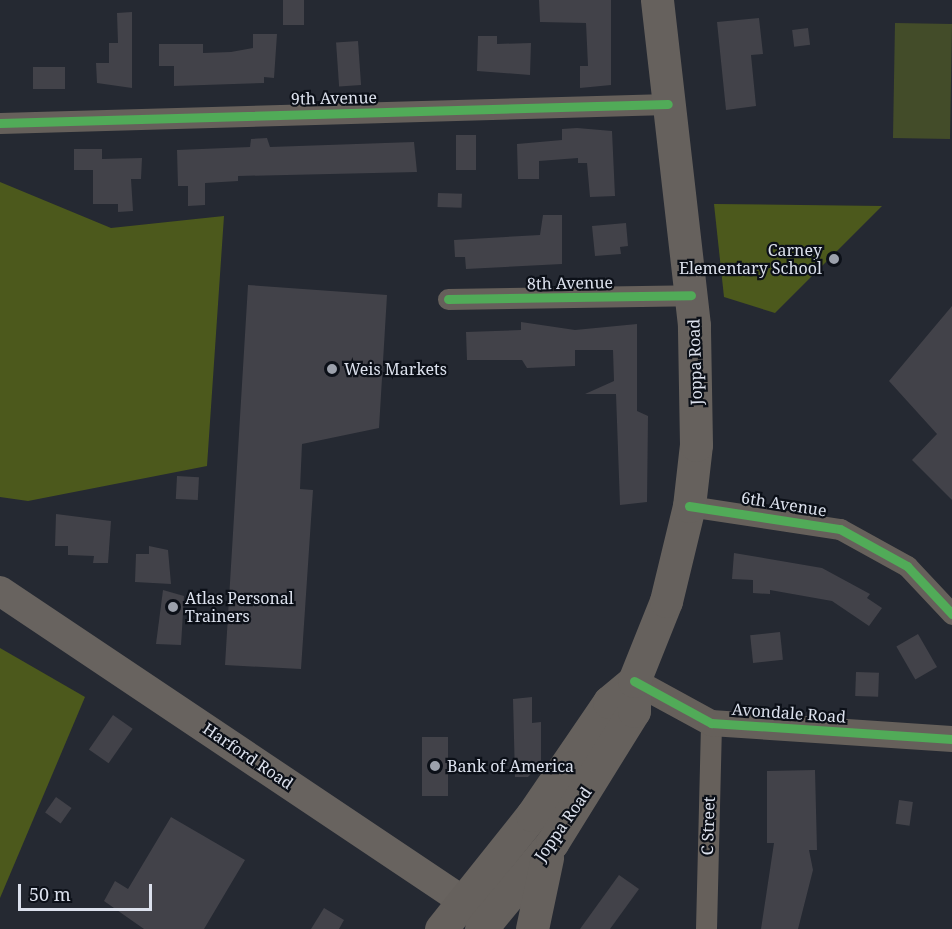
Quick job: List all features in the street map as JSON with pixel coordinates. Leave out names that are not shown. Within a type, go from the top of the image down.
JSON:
[{"type":"main road","name":"Joppa Road","points":[[480,921],[552,843],[634,711],[634,681],[666,601],[689,506],[697,396],[691,295],[657,0]]},
{"type":"main road","name":"Harford Road","points":[[0,591],[480,921]]},
{"type":"main road","name":"Joppa Road","points":[[480,921],[552,788],[609,702],[634,681]]},
{"type":"main road","points":[[532,929],[552,843]]},
{"type":"main road","points":[[441,929],[480,921]]},
{"type":"street","name":"9th Avenue","points":[[0,123],[668,104]]},
{"type":"street","name":"8th Avenue","points":[[448,299],[691,295]]},
{"type":"street","name":"6th Avenue","points":[[689,506],[840,529],[907,566],[952,614]]},
{"type":"street","name":"Avondale Road","points":[[634,681],[711,723],[952,739]]},
{"type":"street","name":"C Street","points":[[706,929],[711,723]]},
{"type":"green space","points":[[895,23],[952,24],[950,139],[893,138]]},
{"type":"green space","points":[[0,182],[111,228],[224,216],[207,466],[28,501],[0,497]]},
{"type":"green space","points":[[714,204],[882,206],[775,313],[724,297]]},
{"type":"green space","points":[[0,648],[85,697],[0,898]]},
{"type":"building","points":[[283,0],[304,0],[304,25],[283,25]]},
{"type":"building","points":[[539,0],[611,0],[611,85],[580,88],[580,66],[588,66],[586,23],[540,22]]},
{"type":"building","points":[[132,12],[132,88],[97,83],[96,63],[109,63],[109,43],[118,43],[117,13]]},
{"type":"building","points":[[759,18],[763,54],[751,55],[756,106],[726,110],[717,22]]},
{"type":"building","points":[[808,28],[810,45],[794,47],[792,30]]},
{"type":"building","points":[[253,34],[277,34],[274,78],[264,77],[264,83],[174,86],[174,66],[159,66],[159,44],[203,44],[203,53],[231,52],[253,48]]},
{"type":"building","points":[[478,36],[497,36],[497,44],[531,43],[530,75],[477,71]]},
{"type":"building","points":[[358,41],[361,85],[339,86],[336,43]]},
{"type":"building","points":[[33,67],[65,67],[65,89],[33,89]]},
{"type":"building","points":[[562,129],[612,131],[615,196],[590,197],[587,163],[578,163],[578,158],[539,161],[539,179],[518,179],[517,144],[562,140]]},
{"type":"building","points":[[456,135],[476,135],[476,170],[456,170]]},
{"type":"building","points":[[267,138],[270,147],[414,142],[417,172],[238,176],[238,181],[205,183],[205,205],[188,206],[188,186],[178,186],[177,150],[250,147],[251,139]]},
{"type":"building","points":[[74,149],[102,149],[102,159],[142,158],[141,179],[131,179],[133,211],[118,212],[118,204],[93,204],[93,170],[74,170]]},
{"type":"building","points":[[438,193],[462,194],[461,208],[438,207]]},
{"type":"building","points":[[543,215],[562,215],[562,264],[466,269],[465,257],[455,257],[454,240],[540,235]]},
{"type":"building","points":[[626,223],[628,246],[620,247],[621,254],[595,256],[592,226]]},
{"type":"building","points":[[248,285],[387,295],[379,428],[302,444],[300,489],[313,490],[301,669],[225,665]]},
{"type":"building","points":[[952,306],[952,500],[912,460],[937,434],[889,381]]},
{"type":"building","points":[[521,322],[575,330],[637,324],[637,411],[648,416],[647,502],[620,505],[616,394],[585,394],[614,381],[613,350],[575,350],[575,366],[527,368],[522,360],[467,360],[466,332],[521,330]]},
{"type":"building","points":[[177,476],[199,477],[198,500],[176,499]]},
{"type":"building","points":[[56,514],[111,521],[108,563],[93,563],[94,556],[68,555],[68,546],[55,546]]},
{"type":"building","points":[[149,546],[168,550],[171,584],[135,582],[136,554],[149,554]]},
{"type":"building","points":[[734,553],[822,568],[870,594],[867,598],[882,608],[869,626],[832,601],[770,590],[770,594],[753,593],[753,580],[732,579]]},
{"type":"building","points":[[163,590],[184,596],[181,645],[156,644]]},
{"type":"building","points":[[780,632],[783,660],[753,663],[750,635]]},
{"type":"building","points":[[918,634],[937,667],[915,679],[896,646]]},
{"type":"building","points":[[856,672],[879,673],[878,697],[855,696]]},
{"type":"building","points":[[532,697],[532,723],[541,722],[541,762],[528,777],[515,777],[513,699]]},
{"type":"building","points":[[113,715],[133,729],[109,763],[89,749]]},
{"type":"building","name":"Bank of America","points":[[422,737],[448,737],[448,796],[422,796]]},
{"type":"building","points":[[815,770],[817,850],[809,850],[813,870],[798,929],[761,929],[774,843],[767,843],[767,771]]},
{"type":"building","points":[[56,797],[72,808],[61,823],[45,813]]},
{"type":"building","points":[[899,800],[913,802],[910,826],[896,824]]},
{"type":"building","points":[[171,817],[245,860],[204,929],[144,929],[104,901],[115,881],[128,889]]},
{"type":"building","points":[[619,875],[639,889],[610,929],[580,929]]},
{"type":"building","points":[[324,908],[344,920],[339,929],[311,929]]},
{"type":"cycle path","points":[[0,123],[668,104]]},
{"type":"cycle path","points":[[448,299],[691,295]]},
{"type":"cycle path","points":[[689,506],[840,529],[907,566],[952,614]]},
{"type":"cycle path","points":[[634,681],[711,723],[952,739]]},
{"type":"place","name":"Carney Elementary School","points":[[834,259]]},
{"type":"place","name":"Weis Markets","points":[[332,369]]},
{"type":"place","name":"Atlas Personal Trainers","points":[[173,607]]},
{"type":"place","name":"Bank of America","points":[[435,766]]}]
